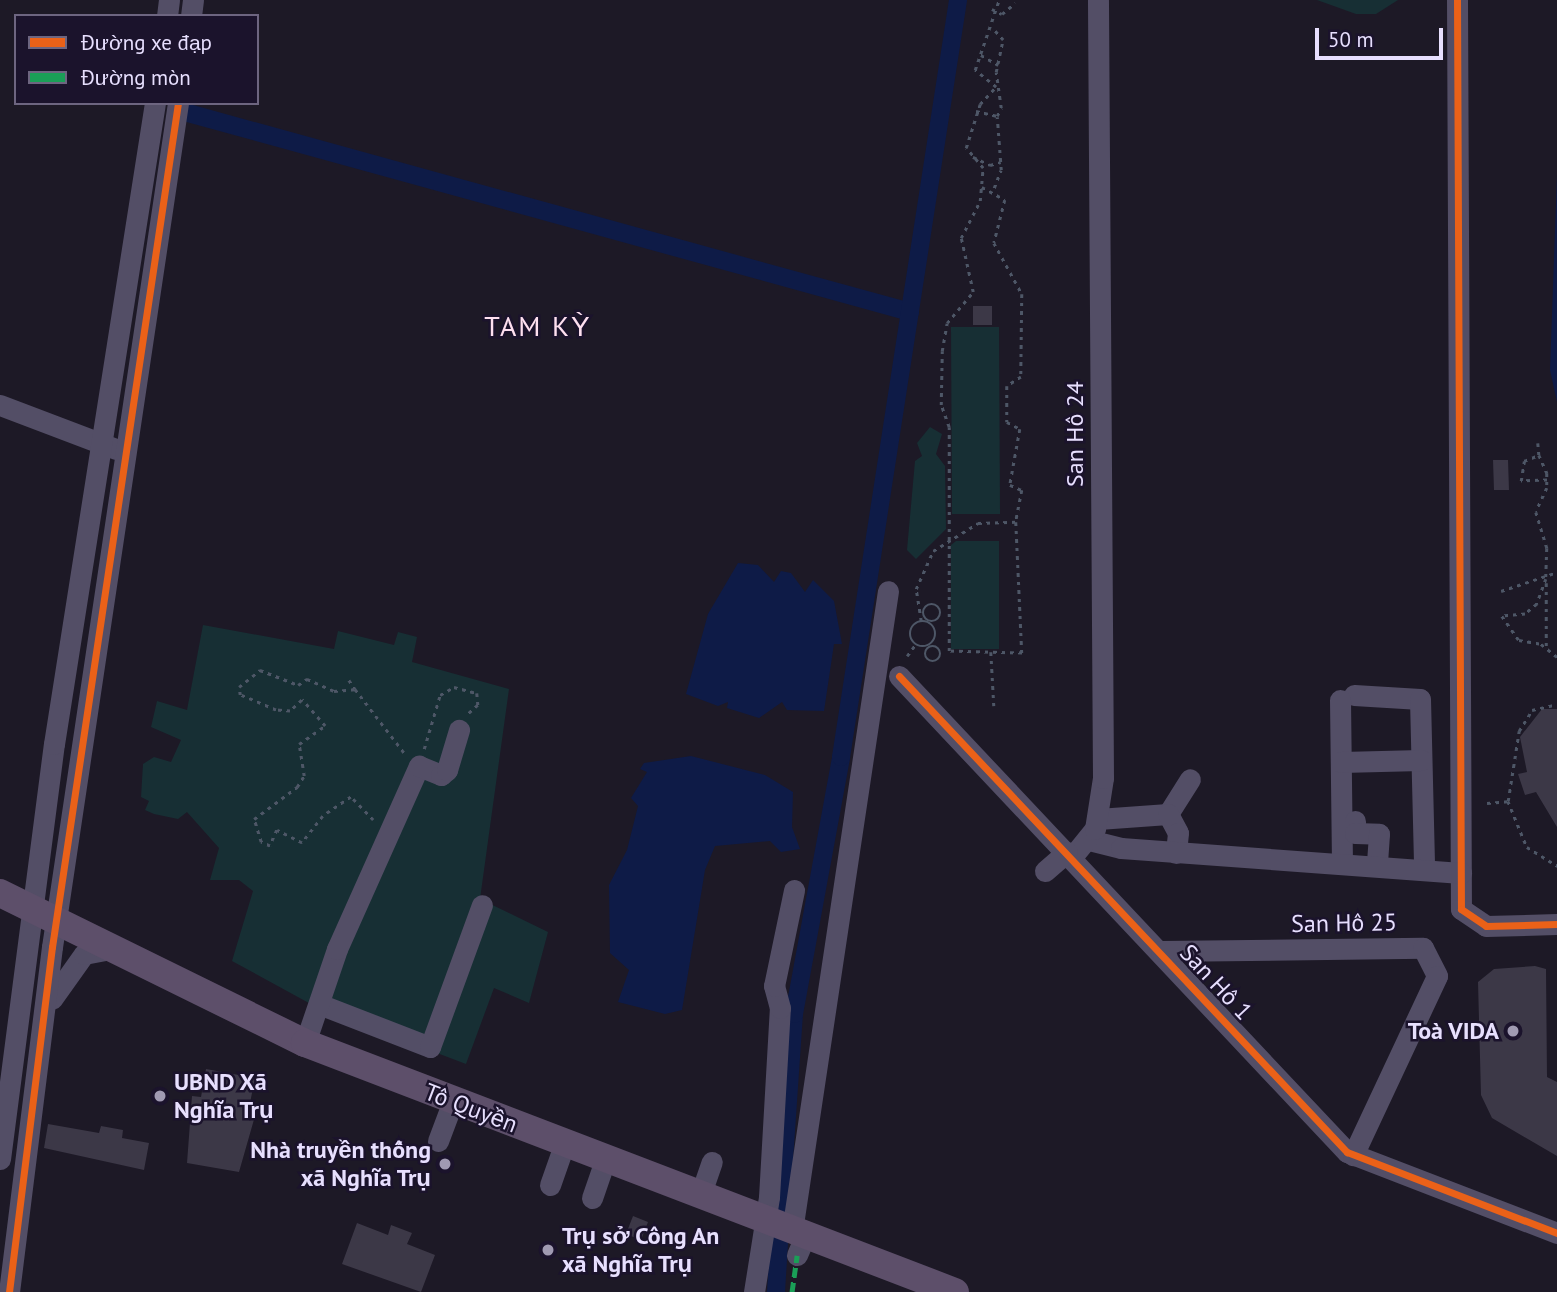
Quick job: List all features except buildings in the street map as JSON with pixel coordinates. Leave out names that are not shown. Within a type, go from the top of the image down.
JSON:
[{"type":"main road","name":"Tô Quyền","points":[[0,893],[120,948],[304,1043],[765,1221],[798,1241],[955,1292]]},
{"type":"street","name":"San Hô 24","points":[[1045,872],[1089,840],[1098,819],[1103,764],[1098,0]]},
{"type":"street","points":[[1457,0],[1461,909],[1486,926],[1557,924]]},
{"type":"street","points":[[0,1159],[6,1054],[32,906],[155,105]]},
{"type":"street","points":[[9,1292],[49,1011],[58,921],[178,105]]},
{"type":"street","points":[[0,405],[127,453]]},
{"type":"street","points":[[798,1241],[888,591]]},
{"type":"street","name":"San Hô 1","points":[[903,666],[1069,855],[1353,1155],[1557,1233]]},
{"type":"street","points":[[1342,863],[1341,762],[1347,697],[1420,699],[1424,867]]},
{"type":"street","points":[[304,1043],[419,766],[442,775],[447,770],[458,730]]},
{"type":"street","points":[[1341,762],[1421,760]]},
{"type":"street","points":[[1168,814],[1190,779]]},
{"type":"street","points":[[1098,819],[1168,814]]},
{"type":"street","points":[[1168,814],[1178,833],[1176,852]]},
{"type":"street","points":[[1355,821],[1355,833],[1379,834],[1377,865]]},
{"type":"street","points":[[1089,840],[1176,852],[1424,867],[1461,873]]},
{"type":"street","points":[[754,1292],[765,1221],[780,1007],[774,986],[794,890]]},
{"type":"street","points":[[319,1004],[430,1047],[482,905]]},
{"type":"street","points":[[49,1011],[73,964],[93,950],[120,948]]},
{"type":"street","name":"San Hô 25","points":[[1161,951],[1423,948],[1437,976],[1353,1155]]},
{"type":"street","points":[[6,1054],[42,1059]]},
{"type":"street","points":[[438,1141],[453,1101]]},
{"type":"street","points":[[550,1185],[564,1144]]},
{"type":"street","points":[[592,1198],[605,1161]]},
{"type":"street","points":[[700,1196],[712,1163]]},
{"type":"path","points":[[996,87],[975,69],[993,29],[992,9],[999,0]]},
{"type":"path","points":[[992,9],[1002,14],[1015,3]]},
{"type":"path","points":[[993,29],[1003,40],[996,87],[1001,162],[994,188],[1006,212],[994,243],[1022,294],[1021,377],[1007,386],[1007,422],[1020,429],[1011,457],[1010,485],[1022,490],[1016,522],[1022,653],[949,651],[949,538],[942,351],[947,323],[973,292],[961,238],[982,187],[983,168],[966,148],[976,111],[996,87]]},
{"type":"path","points":[[981,55],[998,65]]},
{"type":"path","points":[[976,111],[997,116]]},
{"type":"path","points":[[973,158],[1001,162]]},
{"type":"path","points":[[982,187],[994,188]]},
{"type":"path","points":[[1538,443],[1547,480],[1536,512],[1548,548],[1546,646]]},
{"type":"path","points":[[1539,455],[1524,461],[1521,481],[1547,480]]},
{"type":"path","points":[[921,621],[915,589],[933,551],[949,538],[978,523],[1016,522]]},
{"type":"path","points":[[1501,592],[1546,579],[1557,572]]},
{"type":"path","points":[[1546,579],[1537,604],[1525,614],[1502,617],[1519,640],[1546,646],[1557,657]]},
{"type":"path","points":[[915,645],[931,646],[941,653],[936,661],[926,656],[931,646],[937,633],[929,622],[923,610],[936,604],[941,615],[929,622],[921,621]]},
{"type":"path","points":[[915,645],[910,633],[921,621]]},
{"type":"path","points":[[903,666],[915,645]]},
{"type":"path","points":[[991,652],[994,706]]},
{"type":"path","points":[[355,689],[334,691],[307,679],[298,685],[260,670],[239,687],[240,695],[276,710],[289,711],[302,700],[325,726],[299,744],[304,776],[297,787],[254,819],[261,842],[270,846],[277,830],[302,842],[323,816],[351,797],[387,840]]},
{"type":"path","points":[[349,680],[387,737],[419,766],[440,695],[454,687],[480,697],[458,730]]},
{"type":"path","points":[[1557,704],[1532,710],[1519,731],[1507,801],[1527,847],[1557,866]]},
{"type":"path","points":[[1486,803],[1507,801]]},
{"type":"green space","points":[[1317,0],[1398,0],[1376,14],[1356,14]]},
{"type":"green space","points":[[951,327],[999,327],[1000,514],[952,514]]},
{"type":"green space","points":[[930,427],[942,434],[936,454],[945,466],[946,529],[916,559],[907,550],[915,461],[922,456],[917,443]]},
{"type":"green space","points":[[956,541],[999,541],[999,649],[951,649],[951,545]]},
{"type":"green space","points":[[203,625],[334,649],[338,631],[394,645],[398,632],[417,637],[412,662],[509,689],[480,899],[548,932],[529,1003],[494,988],[466,1064],[318,1008],[232,961],[253,891],[239,880],[210,880],[219,848],[187,812],[178,819],[154,814],[145,810],[149,801],[141,797],[143,764],[154,757],[171,762],[181,740],[151,727],[157,701],[187,710]]},
{"type":"water","points":[[1557,175],[1557,402],[1550,370]]},
{"type":"water","points":[[738,563],[758,565],[774,582],[781,571],[791,573],[805,592],[813,580],[834,601],[842,644],[834,644],[824,711],[787,710],[782,702],[759,718],[727,708],[728,702],[718,706],[686,694],[708,614]]},
{"type":"water","points":[[691,756],[765,775],[793,792],[792,827],[800,849],[781,852],[770,841],[715,846],[705,870],[682,1010],[665,1014],[618,1002],[629,970],[610,953],[609,885],[627,850],[638,806],[631,798],[647,772],[640,769],[644,763]]},
{"type":"waterway","points":[[781,1204],[794,1014],[841,757],[958,0]]},
{"type":"waterway","points":[[188,113],[910,312]]},
{"type":"waterway","points":[[776,1292],[779,1243]]},
{"type":"marked path","points":[[792,1292],[797,1255]]},
{"type":"cycle path","points":[[1457,0],[1461,909],[1486,926],[1557,924]]},
{"type":"cycle path","points":[[9,1292],[52,947],[178,105]]},
{"type":"cycle path","points":[[899,676],[1347,1152],[1557,1233]]},
{"type":"place","name":"Toà VIDA","points":[[1513,1031]]},
{"type":"place","name":"UBND Xã Nghĩa Trụ","points":[[160,1096]]},
{"type":"place","name":"Nhà truyền thống xã Nghĩa Trụ","points":[[445,1164]]},
{"type":"place","name":"Trụ sở Công An xã Nghĩa Trụ","points":[[548,1250]]},
{"type":"district","name":"TAM KỲ","points":[[538,326]]}]
